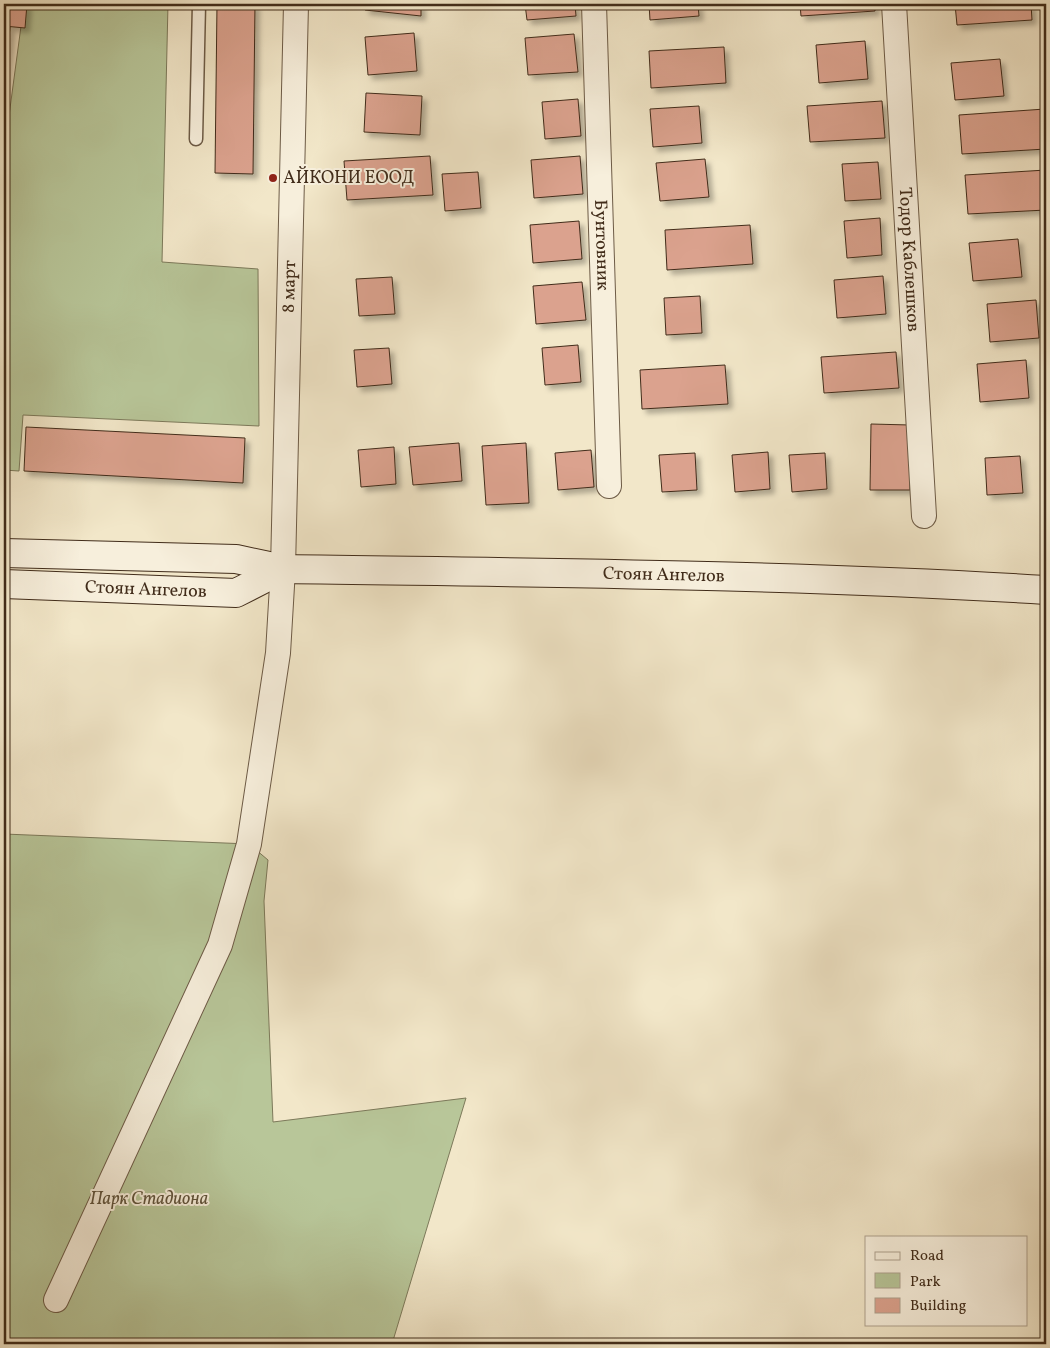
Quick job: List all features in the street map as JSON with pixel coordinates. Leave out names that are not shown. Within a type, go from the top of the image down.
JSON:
[{"type":"main road","name":"Стоян Ангелов","points":[[4,553],[236,558],[283,569],[603,574],[928,583],[1046,590]]},
{"type":"main road","name":"Стоян Ангелов","points":[[4,584],[236,593],[283,569]]},
{"type":"street","name":"8 март","points":[[56,1300],[220,945],[249,844],[278,653],[283,569],[296,4]]},
{"type":"street","name":"Бунтовник","points":[[594,4],[609,486]]},
{"type":"street","name":"Тодор Каблешков","points":[[894,4],[924,516]]},
{"type":"lane","points":[[196,139],[199,4]]},
{"type":"green space","points":[[24,4],[168,4],[162,262],[258,269],[259,426],[23,415],[19,471],[4,470],[4,153]]},
{"type":"green space","name":"Парк Стадиона","points":[[4,834],[249,844],[268,860],[264,901],[273,1122],[466,1098],[392,1344],[4,1344]]},
{"type":"building","points":[[4,4],[27,4],[25,28],[4,26]]},
{"type":"building","points":[[217,4],[255,4],[253,174],[215,173]]},
{"type":"building","points":[[365,4],[421,4],[421,16],[365,10]]},
{"type":"building","points":[[525,4],[575,4],[576,16],[527,20]]},
{"type":"building","points":[[649,4],[698,4],[699,16],[650,20]]},
{"type":"building","points":[[800,4],[875,4],[875,11],[801,16]]},
{"type":"building","points":[[955,4],[1031,4],[1032,20],[957,25]]},
{"type":"building","points":[[4,26],[10,27],[4,94]]},
{"type":"building","points":[[414,33],[417,71],[368,75],[365,37]]},
{"type":"building","points":[[574,34],[578,72],[528,75],[525,38]]},
{"type":"building","points":[[865,41],[868,79],[819,83],[816,45]]},
{"type":"building","points":[[724,47],[726,83],[651,88],[649,51]]},
{"type":"building","points":[[1000,59],[1004,96],[955,100],[951,63]]},
{"type":"building","points":[[366,93],[422,96],[420,135],[364,132]]},
{"type":"building","points":[[578,99],[581,136],[545,139],[542,102]]},
{"type":"building","points":[[882,101],[885,138],[810,142],[807,106]]},
{"type":"building","points":[[699,106],[702,143],[653,147],[650,109]]},
{"type":"building","points":[[1045,109],[1046,149],[962,154],[959,115]]},
{"type":"building","points":[[430,156],[433,195],[347,200],[344,161]]},
{"type":"building","points":[[580,156],[583,194],[534,198],[531,160]]},
{"type":"building","points":[[705,159],[709,197],[660,201],[656,163]]},
{"type":"building","points":[[878,162],[881,199],[845,201],[842,164]]},
{"type":"building","points":[[1046,170],[1046,210],[968,214],[965,175]]},
{"type":"building","points":[[478,172],[481,208],[445,211],[442,174]]},
{"type":"building","points":[[880,218],[882,255],[847,258],[844,221]]},
{"type":"building","points":[[579,221],[582,259],[533,263],[530,225]]},
{"type":"building","points":[[750,225],[753,264],[667,270],[665,230]]},
{"type":"building","points":[[1018,239],[1022,277],[973,281],[969,243]]},
{"type":"building","points":[[883,276],[886,314],[837,318],[834,280]]},
{"type":"building","points":[[392,277],[395,314],[359,316],[356,279]]},
{"type":"building","points":[[582,282],[586,320],[536,324],[533,286]]},
{"type":"building","points":[[700,296],[702,333],[666,335],[664,298]]},
{"type":"building","points":[[1036,300],[1039,338],[990,342],[987,304]]},
{"type":"building","points":[[578,345],[581,382],[545,385],[542,348]]},
{"type":"building","points":[[389,348],[392,384],[357,387],[354,350]]},
{"type":"building","points":[[896,352],[899,388],[824,393],[821,357]]},
{"type":"building","points":[[1026,360],[1029,398],[980,402],[977,364]]},
{"type":"building","points":[[725,365],[728,404],[642,409],[640,370]]},
{"type":"building","points":[[871,424],[910,425],[910,490],[870,490]]},
{"type":"building","points":[[26,427],[245,438],[243,483],[24,471]]},
{"type":"building","points":[[459,443],[462,481],[413,485],[409,447]]},
{"type":"building","points":[[526,443],[529,503],[486,505],[482,446]]},
{"type":"building","points":[[394,447],[396,484],[361,487],[358,450]]},
{"type":"building","points":[[591,450],[594,487],[558,490],[555,453]]},
{"type":"building","points":[[768,452],[770,489],[735,492],[732,455]]},
{"type":"building","points":[[695,453],[697,490],[662,492],[659,455]]},
{"type":"building","points":[[825,453],[827,489],[792,492],[789,455]]},
{"type":"building","points":[[1020,456],[1023,493],[987,495],[985,458]]},
{"type":"place","name":"АЙКОНИ ЕООД","points":[[273,178]]}]
